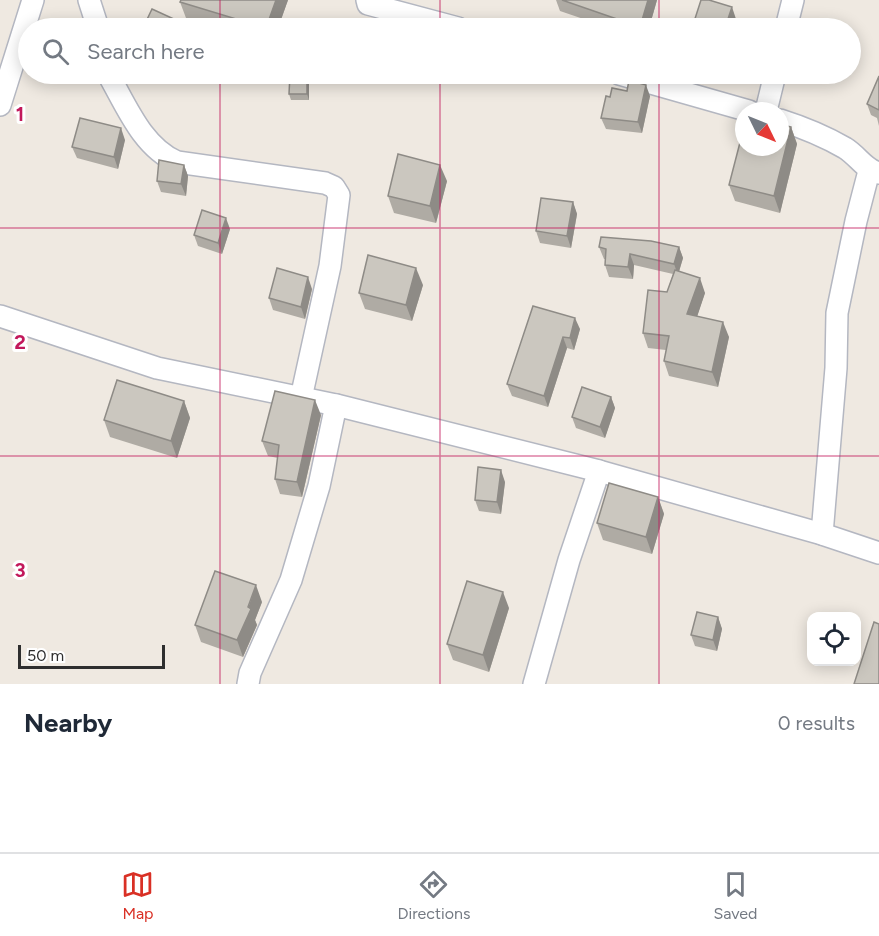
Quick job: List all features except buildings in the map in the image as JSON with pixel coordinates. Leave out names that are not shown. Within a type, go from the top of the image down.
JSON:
[{"type":"street","points":[[27,18],[33,0]]},
{"type":"street","points":[[89,0],[95,18]]},
{"type":"street","points":[[367,0],[368,3],[422,18]]},
{"type":"street","points":[[788,18],[793,0]]},
{"type":"street","points":[[0,105],[18,48]]},
{"type":"street","points":[[114,84],[148,142],[160,155],[177,162],[325,183],[334,187],[339,195],[330,266],[301,398]]},
{"type":"street","points":[[654,84],[735,107]]},
{"type":"street","points":[[768,102],[773,84]]},
{"type":"street","points":[[789,124],[844,148],[859,157],[874,172],[856,220],[837,313],[836,368],[822,534]]},
{"type":"street","points":[[0,316],[158,368],[336,405],[599,471],[822,534],[879,553]]},
{"type":"street","points":[[248,684],[250,673],[291,580],[319,486],[336,405]]},
{"type":"street","points":[[534,684],[569,560],[599,471]]}]
